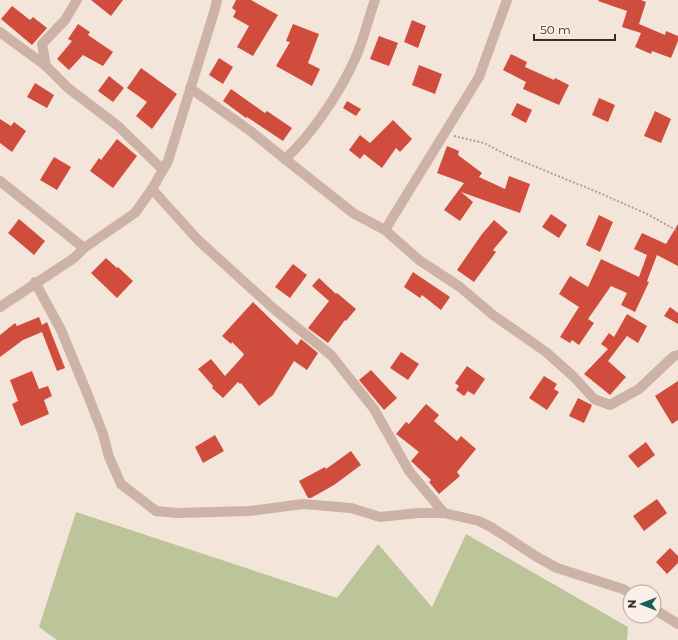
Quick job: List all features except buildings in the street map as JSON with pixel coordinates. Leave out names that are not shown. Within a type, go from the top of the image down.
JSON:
[{"type":"street","points":[[46,66],[42,44],[65,20],[77,0]]},
{"type":"street","points":[[0,306],[74,258],[84,248],[135,213],[152,189],[168,162],[217,0]]},
{"type":"street","points":[[285,159],[298,148],[331,102],[355,61],[375,0]]},
{"type":"street","points":[[385,230],[479,77],[507,0]]},
{"type":"street","points":[[0,32],[46,66],[68,88],[118,126],[163,170]]},
{"type":"street","points":[[190,88],[248,130],[353,213],[385,230],[419,260],[460,287],[493,315],[546,352],[574,377],[594,400],[610,405],[625,397],[639,388],[674,356],[678,355]]},
{"type":"street","points":[[0,181],[84,248]]},
{"type":"street","points":[[152,189],[198,240],[274,309],[331,355],[374,409],[409,471],[444,513]]},
{"type":"street","points":[[36,282],[61,330],[103,434],[108,457],[121,484],[156,511],[177,513],[250,511],[303,504],[351,508],[380,517],[418,513],[444,513],[479,521],[557,568],[622,589]]},
{"type":"street","points":[[662,614],[678,624]]},
{"type":"path","points":[[445,134],[484,143],[507,155],[647,214],[678,231]]},
{"type":"green space","points":[[76,512],[337,598],[378,544],[432,607],[466,534],[628,627],[627,640],[57,640],[39,627]]}]
